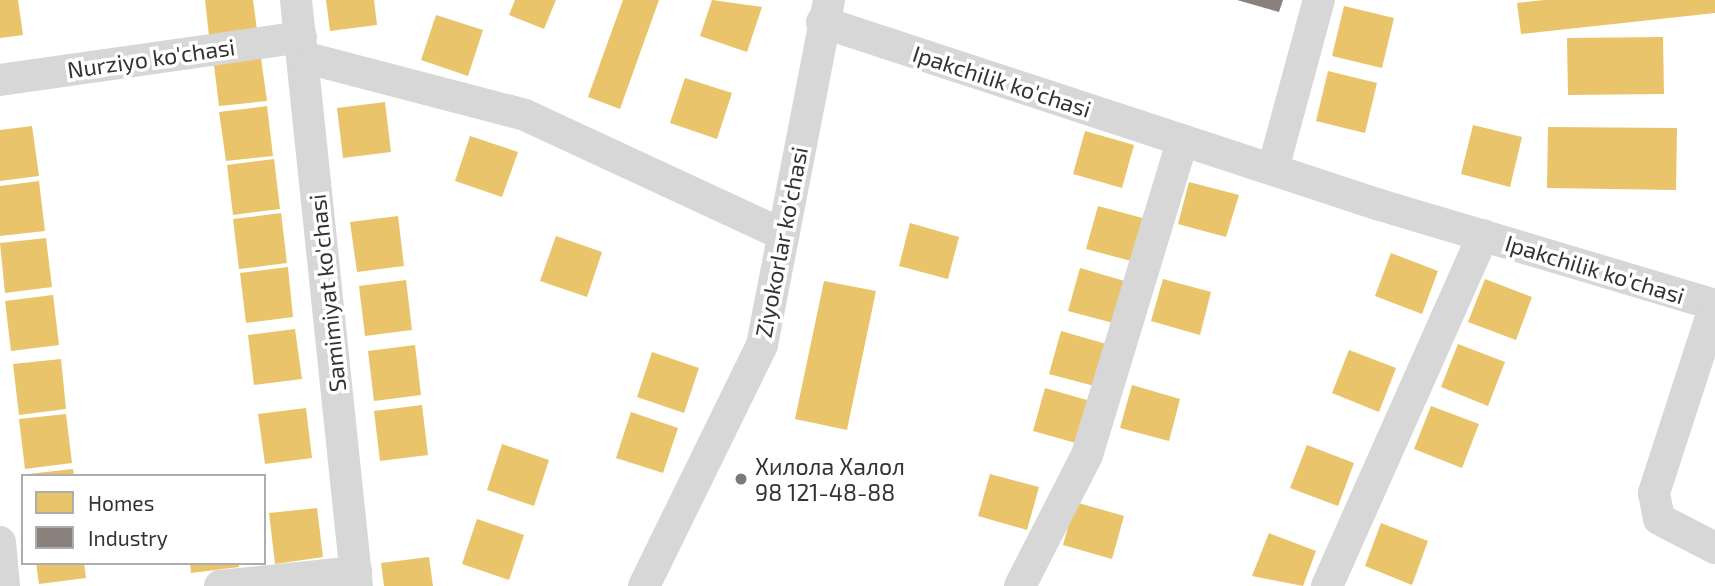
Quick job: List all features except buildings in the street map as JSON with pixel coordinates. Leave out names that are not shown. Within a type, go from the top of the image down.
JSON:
[{"type":"street","name":"Samimiyat ko'chasi","points":[[296,0],[356,579]]},
{"type":"street","points":[[1273,169],[1319,0]]},
{"type":"street","name":"Ipakchilik ko'chasi","points":[[825,11],[1183,140],[1715,305],[1654,494],[1659,519],[1715,548]]},
{"type":"street","name":"Ziyokorlar ko'chasi","points":[[644,586],[762,345],[825,11]]},
{"type":"street","name":"Nurziyo ko'chasi","points":[[0,80],[302,47]]},
{"type":"street","points":[[302,47],[525,116],[783,235]]},
{"type":"street","points":[[1020,586],[1087,455],[1183,140]]},
{"type":"street","name":"Ipakchilik ko'chasi","points":[[1327,586],[1483,235]]},
{"type":"street","points":[[0,542],[4,586]]},
{"type":"street","points":[[220,586],[356,579]]},
{"type":"place","name":"Хилола Халол 98 121-48-88","points":[[741,479]]}]
